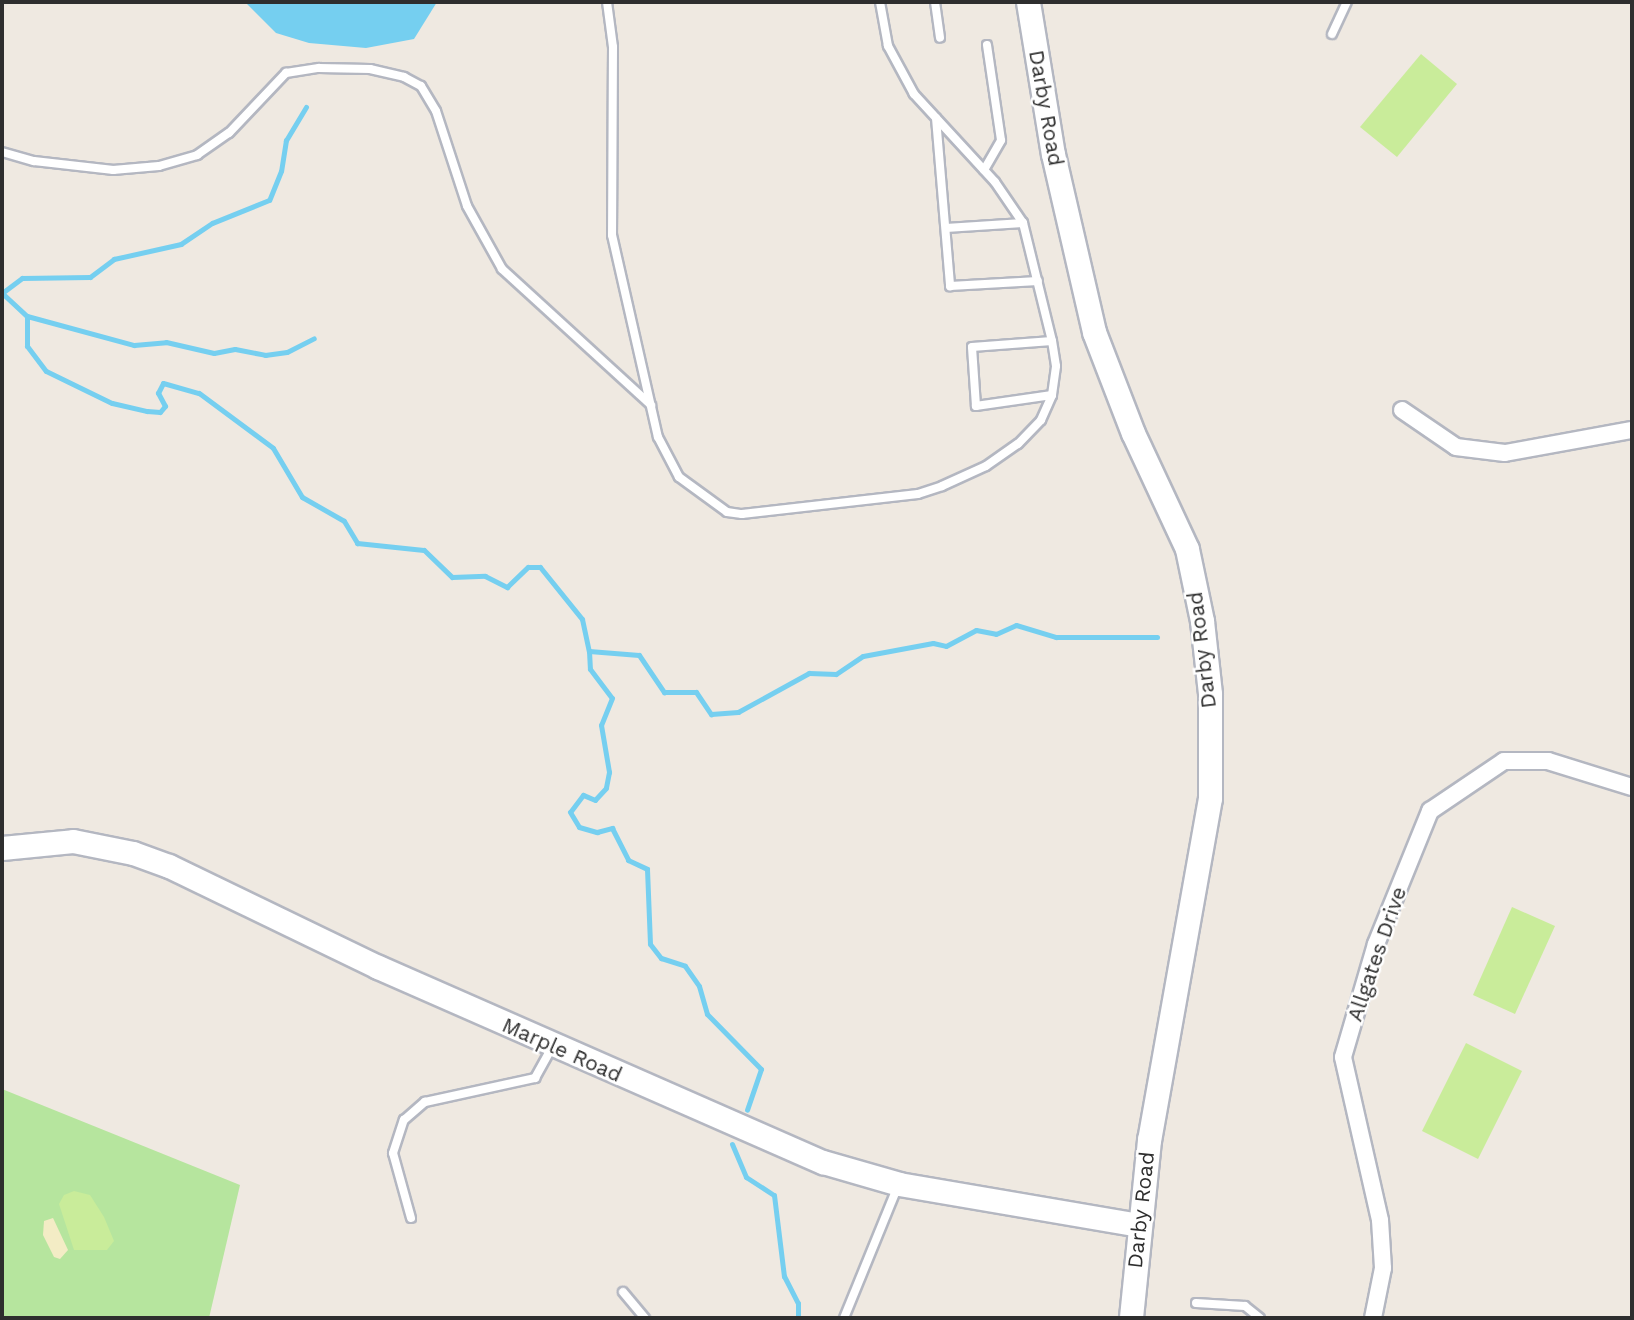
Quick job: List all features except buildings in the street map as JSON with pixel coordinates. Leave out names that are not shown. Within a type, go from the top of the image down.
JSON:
[{"type":"main road","name":"Darby Road","points":[[1028,2],[1053,154],[1094,332],[1133,433],[1187,549],[1202,621],[1210,695],[1210,798],[1138,1225],[1131,1318]]},
{"type":"main road","name":"Marple Road","points":[[2,848],[74,841],[133,853],[552,1045],[823,1162],[900,1184],[1138,1225]]},
{"type":"street","points":[[1402,410],[1456,447],[1505,453],[1632,430]]},
{"type":"street","name":"Allgates Drive","points":[[1373,1318],[1383,1268],[1380,1220],[1343,1056],[1376,944],[1430,811],[1504,761],[1548,761],[1632,787]]},
{"type":"lane","points":[[607,2],[613,47],[612,235],[658,438],[679,477],[727,513],[741,514],[918,494],[942,486],[986,466],[1018,444],[1041,420],[1052,395],[1056,366],[1052,341],[1023,223],[984,170],[936,118],[895,63],[881,23],[880,2]]},
{"type":"lane","points":[[935,2],[940,38]]},
{"type":"lane","points":[[1332,34],[1347,2]]},
{"type":"lane","points":[[984,170],[1001,140],[987,45]]},
{"type":"lane","points":[[2,152],[34,161],[113,170],[159,166],[197,155],[229,133],[286,73],[357,69],[404,77],[421,86],[436,111],[467,206],[502,269],[651,405]]},
{"type":"lane","points":[[936,118],[950,286],[1038,281]]},
{"type":"lane","points":[[946,228],[1023,223]]},
{"type":"lane","points":[[1052,341],[972,346],[976,406],[1052,395]]},
{"type":"lane","points":[[411,1218],[393,1153],[404,1120],[425,1102],[535,1078],[552,1045]]},
{"type":"lane","points":[[844,1318],[900,1184]]},
{"type":"lane","points":[[623,1292],[645,1318]]},
{"type":"lane","points":[[1196,1303],[1245,1306],[1260,1318]]},
{"type":"green space","points":[[1421,54],[1457,84],[1397,157],[1360,127]]},
{"type":"green space","points":[[1512,907],[1555,926],[1515,1014],[1473,995]]},
{"type":"green space","points":[[1466,1043],[1522,1071],[1478,1159],[1422,1131]]},
{"type":"green space","points":[[2,1089],[240,1185],[209,1318],[2,1318]]},
{"type":"green space","points":[[74,1191],[90,1195],[104,1217],[114,1241],[107,1250],[74,1250],[59,1204],[64,1195]]},
{"type":"sand","points":[[53,1218],[68,1250],[60,1259],[54,1257],[43,1235],[44,1221]]},
{"type":"water","points":[[245,2],[437,2],[414,39],[366,48],[309,43],[276,33]]},
{"type":"waterway","points":[[306,107],[286,140],[281,171],[269,200],[212,223],[181,244],[114,259],[90,277],[22,278],[2,293],[27,316],[27,346],[46,371],[112,403],[147,411],[160,412],[165,406],[158,393],[163,383],[199,393],[273,448],[302,497],[344,521],[357,543],[424,550],[452,577],[485,576],[507,587],[528,567],[540,567],[582,619],[589,651],[639,655],[664,692],[696,692],[711,714],[738,712],[809,673],[836,674],[863,656],[933,643],[946,646],[976,630],[996,634],[1016,625],[1056,637],[1157,637]]},
{"type":"waterway","points":[[27,316],[134,345],[166,342],[214,353],[235,349],[265,355],[287,352],[314,338]]},
{"type":"waterway","points":[[589,651],[590,669],[612,698],[601,725],[609,772],[606,788],[595,800],[583,795],[570,812],[579,827],[597,832],[612,828],[628,860],[647,869],[650,944],[661,958],[685,966],[699,986],[707,1014],[761,1069],[747,1110]]},
{"type":"waterway","points":[[732,1144],[746,1177],[774,1195],[784,1276],[798,1303],[798,1318]]}]
